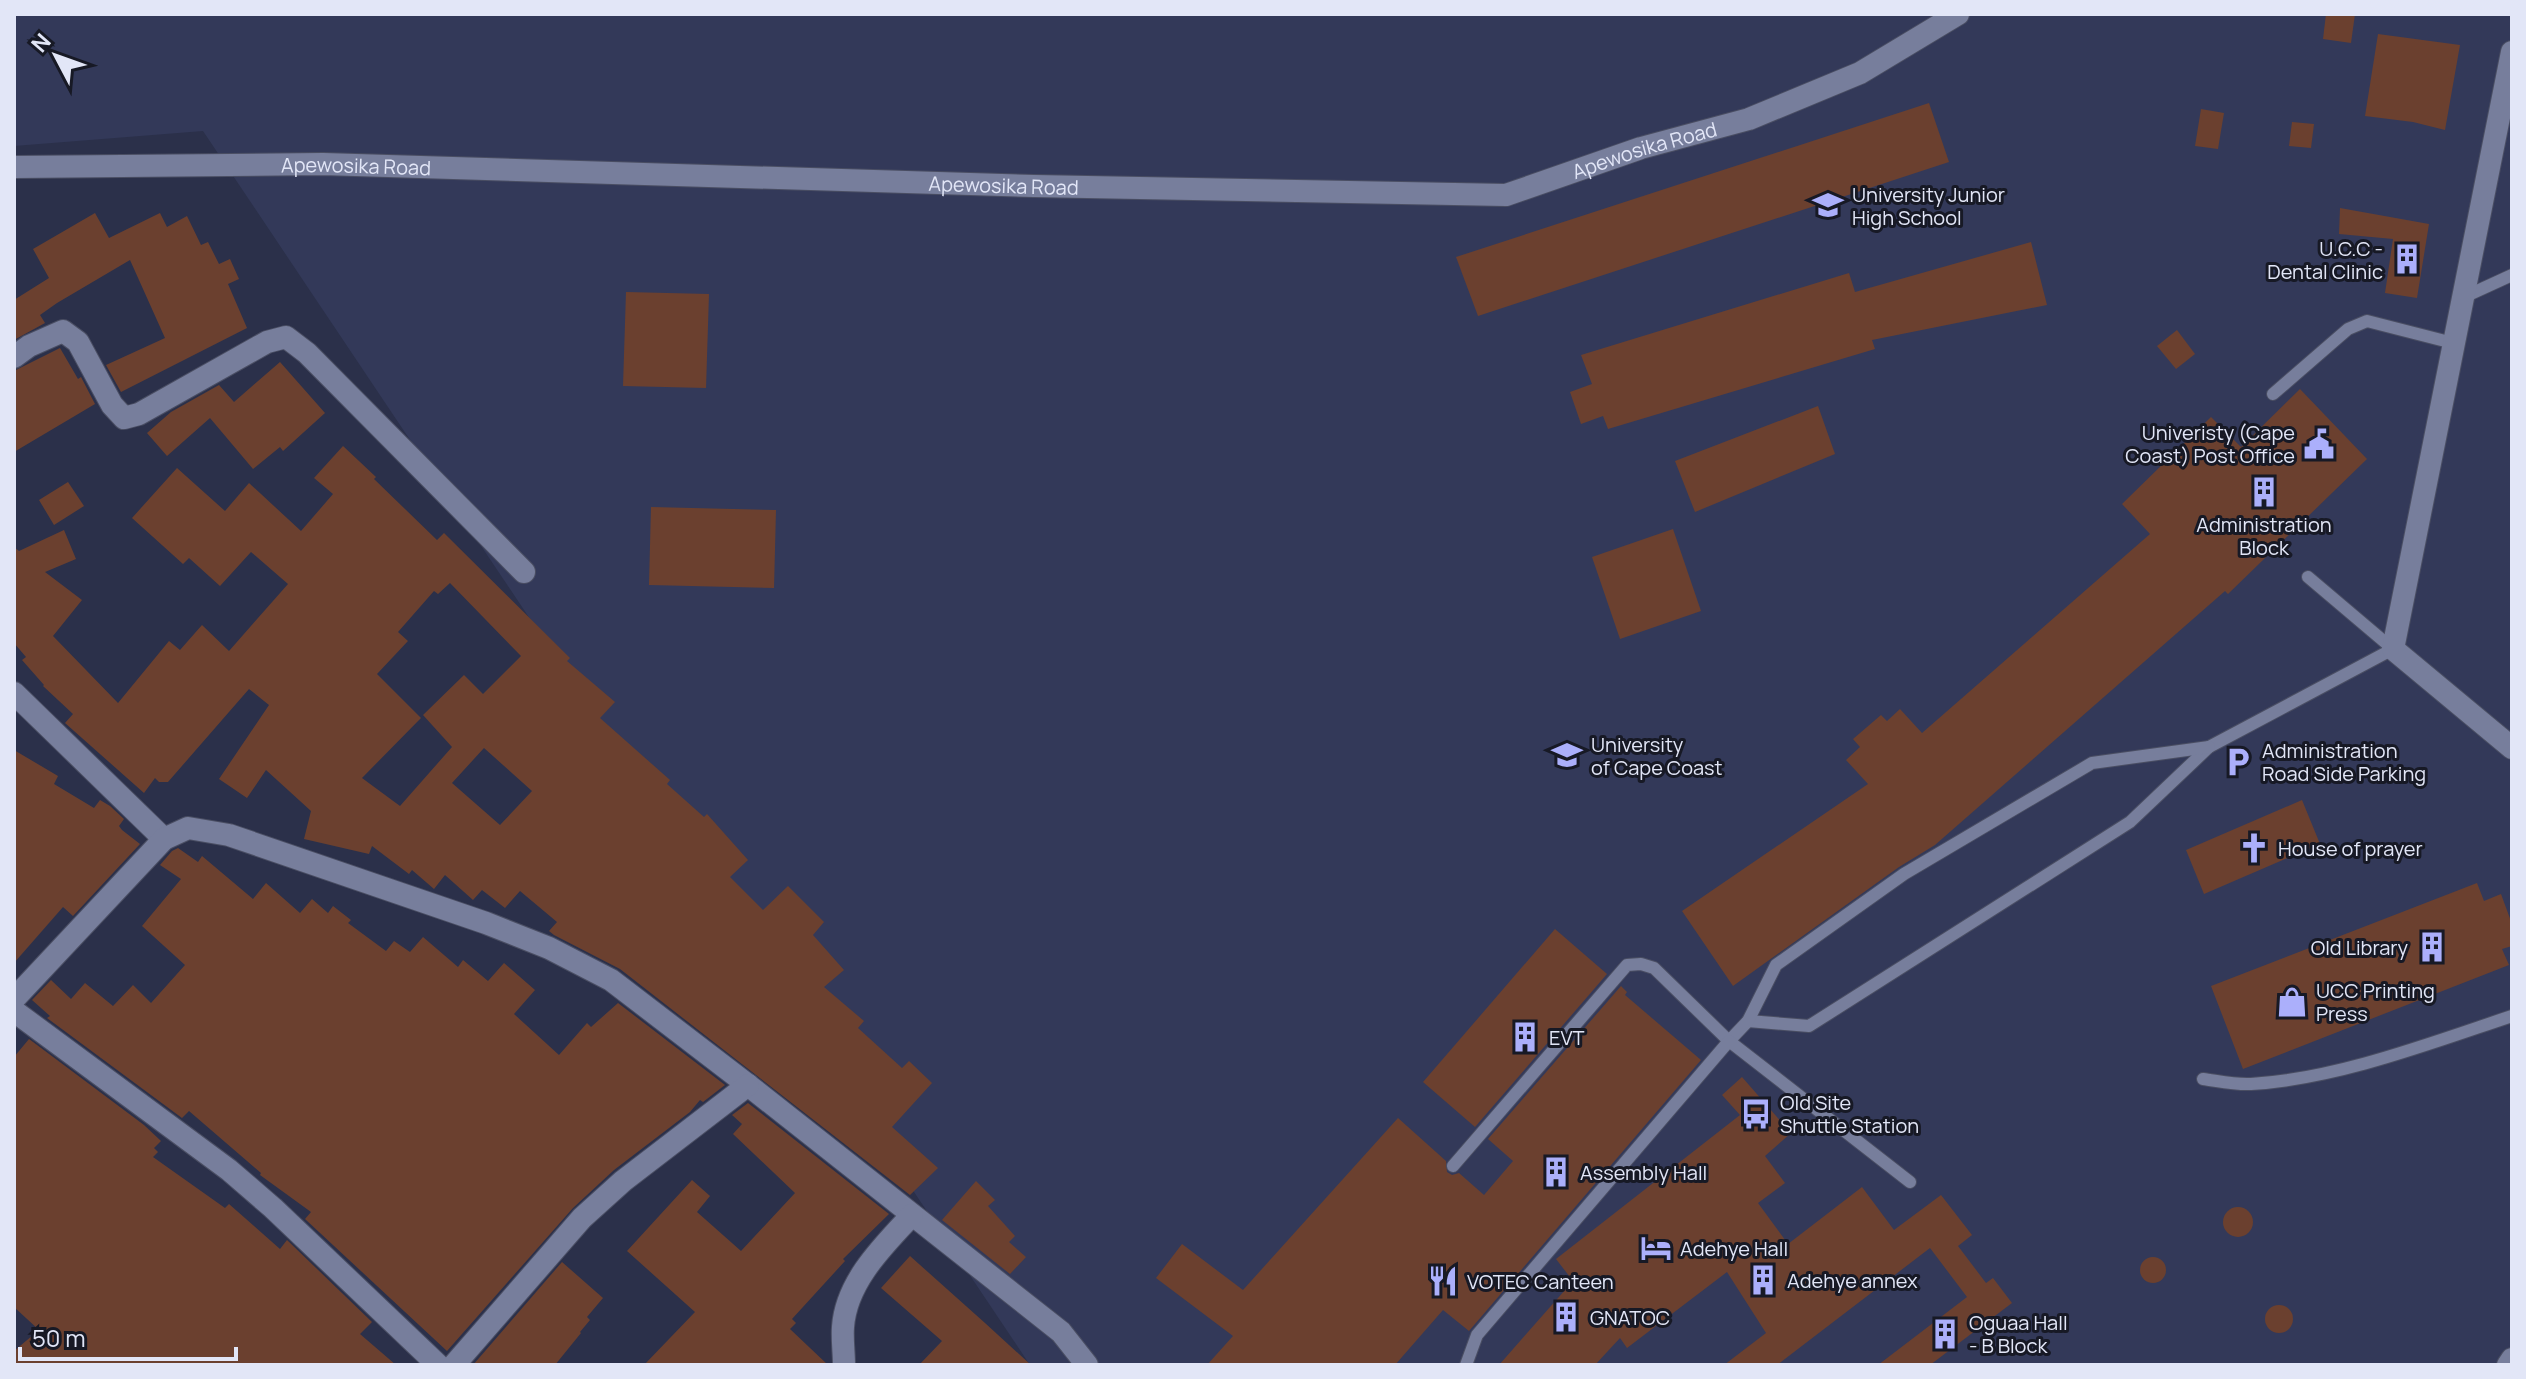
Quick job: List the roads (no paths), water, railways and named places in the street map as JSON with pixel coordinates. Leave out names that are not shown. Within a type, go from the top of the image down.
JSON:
[{"type":"street","name":"Apewosika Road","points":[[14,167],[323,164],[1018,185],[1506,195],[1641,148],[1763,113],[1860,73],[1958,14]]},
{"type":"street","points":[[2512,52],[2393,649],[2512,748]]},
{"type":"street","points":[[14,357],[29,346],[63,331],[78,342],[112,405],[124,418],[139,414],[267,342],[286,337],[307,353],[524,572]]},
{"type":"street","points":[[14,693],[164,839]]},
{"type":"street","points":[[14,999],[164,839],[188,828],[229,835],[393,890],[549,948],[611,980],[1061,1332],[1087,1365]]},
{"type":"street","points":[[14,1011],[229,1170],[438,1365]]},
{"type":"street","points":[[454,1365],[582,1218],[623,1181],[748,1085]]},
{"type":"street","points":[[844,1365],[843,1325],[854,1288],[875,1254],[912,1215]]},
{"type":"street","points":[[2508,1365],[2512,1359]]},
{"type":"lane","points":[[2464,297],[2512,275]]},
{"type":"lane","points":[[2273,394],[2348,329],[2367,321],[2453,343]]},
{"type":"lane","points":[[1748,1021],[1809,1026],[2130,822],[2209,747],[2393,649],[2308,577]]},
{"type":"lane","points":[[1466,1365],[1477,1335],[1748,1021],[1776,965],[1904,874],[2092,763],[2209,747]]},
{"type":"lane","points":[[1453,1166],[1627,965],[1641,964],[1654,968],[1729,1041],[1910,1182]]},
{"type":"lane","points":[[2203,1079],[2248,1084],[2304,1078],[2512,1016]]},
{"type":"place","name":"University Junior High School","points":[[1828,205]]},
{"type":"place","name":"U.C.C - Dental Clinic","points":[[2407,259]]},
{"type":"place","name":"Univeristy (Cape Coast) Post Office","points":[[2319,444]]},
{"type":"place","name":"Administration Block","points":[[2264,492]]},
{"type":"place","name":"University of Cape Coast","points":[[1567,755]]},
{"type":"place","name":"Administration Road Side Parking","points":[[2238,762]]},
{"type":"place","name":"House of prayer","points":[[2254,848]]},
{"type":"place","name":"Old Library","points":[[2432,947]]},
{"type":"place","name":"UCC Printing Press","points":[[2292,1002]]},
{"type":"place","name":"EVT","points":[[1525,1037]]},
{"type":"place","name":"Old Site Shuttle Station","points":[[1756,1114]]},
{"type":"place","name":"Assembly Hall","points":[[1556,1172]]},
{"type":"place","name":"Adehye Hall","points":[[1656,1248]]},
{"type":"place","name":"Adehye annex","points":[[1763,1280]]},
{"type":"place","name":"VOTEC Canteen","points":[[1443,1281]]},
{"type":"place","name":"GNATOC","points":[[1566,1317]]},
{"type":"place","name":"Oguaa Hall - B Block","points":[[1945,1334]]}]
